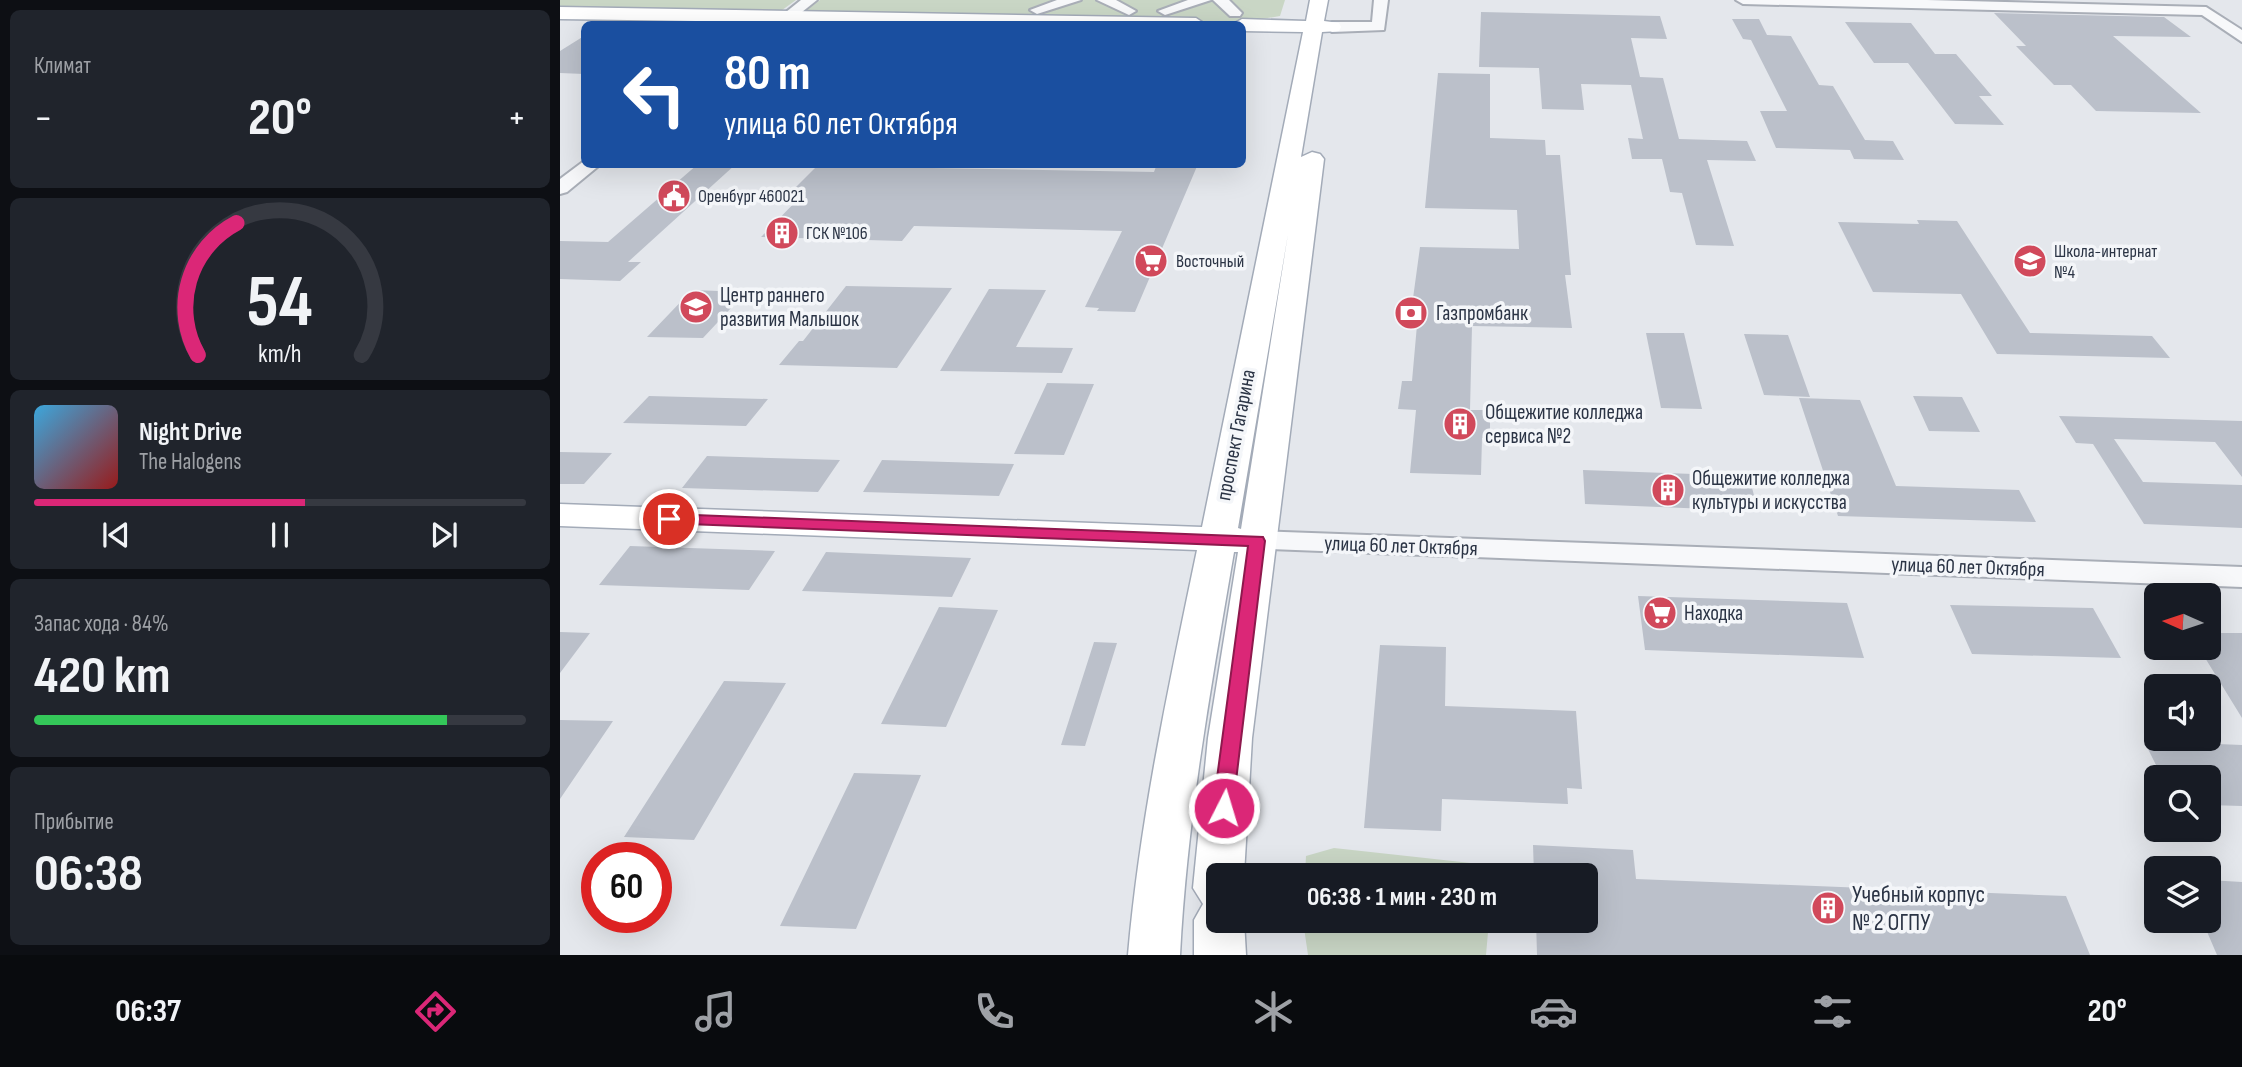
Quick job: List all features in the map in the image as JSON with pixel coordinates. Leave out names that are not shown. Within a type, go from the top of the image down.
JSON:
[{"type":"main road","points":[[560,13],[782,21]]},
{"type":"main road","points":[[1239,19],[1325,13]]},
{"type":"main road","name":"проспект Гагарина","points":[[1154,955],[1160,867],[1237,540],[1325,13]]},
{"type":"main road","name":"улица 60 лет Октября","points":[[560,516],[1237,540]]},
{"type":"main road","name":"проспект Гагарина","points":[[1220,863],[1230,738],[1237,540]]},
{"type":"main road","points":[[1219,933],[1220,955]]},
{"type":"street","points":[[782,21],[810,0]]},
{"type":"street","points":[[1037,9],[1074,0]]},
{"type":"street","points":[[1104,0],[1129,11]]},
{"type":"street","points":[[1165,11],[1204,0]]},
{"type":"street","points":[[1220,0],[1239,19]]},
{"type":"street","points":[[1325,13],[1379,27],[1381,0]]},
{"type":"street","points":[[1743,0],[2204,6],[2242,37]]},
{"type":"street","points":[[560,188],[587,168]]},
{"type":"street","name":"улица 60 лет Октября","points":[[1237,540],[2242,577]]},
{"type":"green space","points":[[560,0],[796,0],[778,13],[560,10]]},
{"type":"green space","points":[[820,0],[1285,0],[1280,16],[1246,22],[812,14],[806,11]]},
{"type":"green space","points":[[1334,848],[1471,863],[1306,863],[1306,856]]},
{"type":"green space","points":[[1305,933],[1488,933],[1486,955],[1308,955]]},
{"type":"building","points":[[1481,12],[1660,16],[1667,39],[1631,38],[1640,77],[1663,78],[1679,139],[1747,141],[1756,161],[1707,160],[1734,246],[1696,245],[1682,193],[1670,192],[1662,159],[1632,159],[1628,138],[1643,139],[1631,85],[1581,84],[1584,110],[1542,109],[1539,68],[1479,67]]},
{"type":"building","points":[[1994,13],[2164,17],[2191,37],[2113,36],[2201,113],[2096,111],[2071,85],[2054,85],[2016,46],[2026,46]]},
{"type":"building","points":[[1732,19],[1759,19],[1767,35],[1791,36],[1819,85],[1833,86],[1865,140],[1893,141],[1904,160],[1854,159],[1850,150],[1776,148],[1760,111],[1787,111],[1751,40],[1743,39]]},
{"type":"building","points":[[1845,22],[1911,23],[1935,54],[1956,54],[1992,96],[1979,96],[2004,125],[1955,124],[1908,63],[1874,63]]},
{"type":"building","points":[[581,38],[581,74],[560,73],[560,51]]},
{"type":"building","points":[[1438,73],[1490,74],[1490,138],[1545,140],[1546,155],[1560,155],[1571,275],[1565,275],[1572,328],[1472,326],[1470,410],[1490,410],[1490,438],[1482,438],[1481,475],[1410,473],[1416,410],[1398,409],[1402,381],[1412,381],[1417,325],[1411,325],[1411,313],[1420,247],[1519,249],[1517,210],[1425,208]]},
{"type":"building","points":[[693,168],[732,168],[628,262],[641,262],[620,281],[560,279],[560,241],[608,242]]},
{"type":"building","points":[[815,168],[1154,172],[1156,168],[1196,168],[1135,312],[1097,311],[1099,308],[1085,307],[1122,231],[914,226],[902,241],[761,237],[806,191],[793,190]]},
{"type":"building","points":[[1917,220],[1957,221],[2030,333],[2152,336],[2170,358],[1997,354],[1961,294],[1873,292],[1838,222],[1919,224]]},
{"type":"building","points":[[846,286],[952,288],[897,368],[779,365],[799,341],[803,341]]},
{"type":"building","points":[[989,289],[1046,290],[1016,347],[1073,348],[1062,373],[940,371]]},
{"type":"building","points":[[692,290],[746,292],[703,338],[647,337]]},
{"type":"building","points":[[1646,333],[1684,333],[1702,409],[1661,408]]},
{"type":"building","points":[[1744,334],[1788,335],[1810,397],[1764,395]]},
{"type":"building","points":[[1047,383],[1094,384],[1064,455],[1014,454]]},
{"type":"building","points":[[649,396],[768,399],[746,426],[623,423]]},
{"type":"building","points":[[1913,396],[1962,397],[1980,432],[1929,431]]},
{"type":"building","points":[[1799,398],[1860,400],[1896,486],[2019,490],[2036,522],[1838,516]]},
{"type":"building","points":[[2059,416],[2242,421],[2242,477],[2215,442],[2114,439],[2143,482],[2242,485],[2242,528],[2144,524],[2093,444],[2076,443]]},
{"type":"building","points":[[560,452],[612,453],[584,484],[560,484]]},
{"type":"building","points":[[707,456],[840,460],[818,492],[682,488]]},
{"type":"building","points":[[882,460],[1014,464],[999,496],[863,492]]},
{"type":"building","name":"Общежитие колледжа культуры и искусства","points":[[1583,470],[1749,476],[1758,511],[1585,504]]},
{"type":"building","points":[[630,546],[775,551],[749,590],[599,585]]},
{"type":"building","points":[[826,552],[971,558],[952,597],[802,591]]},
{"type":"building","points":[[1638,596],[1847,603],[1864,658],[1645,650]]},
{"type":"building","points":[[1950,605],[2093,608],[2121,658],[1972,654]]},
{"type":"building","points":[[939,607],[998,610],[946,727],[881,724]]},
{"type":"building","points":[[560,632],[590,633],[560,673]]},
{"type":"building","points":[[2221,633],[2242,633],[2242,718],[2221,684],[2221,674],[2215,674],[2206,660],[2221,660]]},
{"type":"building","points":[[1094,642],[1117,643],[1085,746],[1061,745]]},
{"type":"building","points":[[1380,645],[1446,647],[1445,706],[1576,711],[1582,789],[1567,788],[1568,804],[1442,799],[1441,831],[1364,828]]},
{"type":"building","points":[[724,681],[786,683],[694,840],[624,837]]},
{"type":"building","points":[[560,720],[613,721],[560,799]]},
{"type":"building","points":[[2221,744],[2242,745],[2242,806],[2221,805],[2221,765],[2156,765],[2149,751],[2221,751]]},
{"type":"building","points":[[854,773],[921,775],[856,929],[780,926]]},
{"type":"building","name":"Учебный корпус № 2 ОГПУ","points":[[1533,845],[1633,850],[1636,879],[2066,896],[2090,955],[1537,955],[1536,933],[1598,933],[1598,863],[1534,863]]},
{"type":"building","points":[[2221,881],[2242,882],[2242,955],[2217,955],[2208,933],[2221,933]]},
{"type":"place","name":"Оренбург 460021","points":[[674,196]]},
{"type":"place","name":"ГСК №106","points":[[782,233]]},
{"type":"place","name":"Восточный","points":[[1151,261]]},
{"type":"place","name":"Школа-интернат №4","points":[[2030,261]]},
{"type":"place","name":"Центр раннего развития Малышок","points":[[696,307]]},
{"type":"place","name":"Газпромбанк","points":[[1411,313]]},
{"type":"place","name":"Общежитие колледжа сервиса №2","points":[[1460,424]]},
{"type":"place","name":"Общежитие колледжа культуры и искусства","points":[[1668,490]]},
{"type":"place","name":"Находка","points":[[1660,613]]},
{"type":"place","name":"Учебный корпус № 2 ОГПУ","points":[[1828,908]]},
{"type":"route","points":[[669,519],[1257,541],[1230,738],[1224,808]]}]
